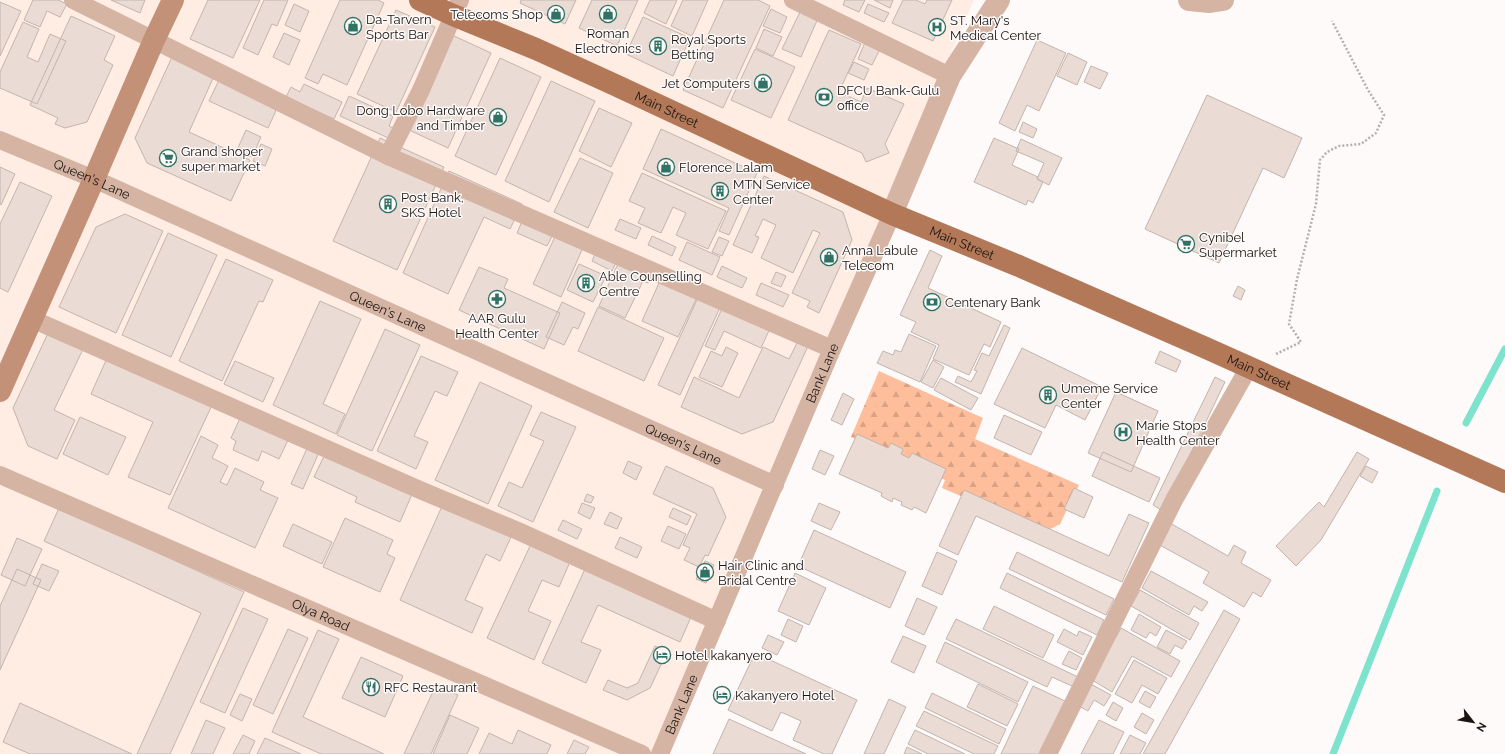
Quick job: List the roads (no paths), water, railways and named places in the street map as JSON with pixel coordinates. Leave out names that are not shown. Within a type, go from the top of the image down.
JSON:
[{"type":"main road","points":[[0,391],[173,0]]},
{"type":"main road","name":"Main Street","points":[[420,0],[457,8],[536,49],[892,214],[1019,266],[1505,482]]},
{"type":"street","points":[[74,0],[388,156],[832,349]]},
{"type":"street","points":[[793,0],[950,76]]},
{"type":"street","name":"Bank Lane","points":[[660,754],[950,76],[999,0]]},
{"type":"street","points":[[1189,0],[1200,2],[1220,1]]},
{"type":"street","points":[[388,156],[421,90],[457,8]]},
{"type":"street","name":"Queen's Lane","points":[[0,140],[94,179],[775,484]]},
{"type":"street","points":[[32,319],[420,490],[518,531],[716,622]]},
{"type":"street","points":[[1048,754],[1174,500],[1249,367]]},
{"type":"street","name":"Olya Road","points":[[0,474],[642,754]]},
{"type":"waterway","points":[[1466,423],[1505,349]]},
{"type":"waterway","points":[[1333,754],[1437,491]]},
{"type":"place","name":"Telecoms Shop","points":[[556,14]]},
{"type":"place","name":"Roman Electronics","points":[[608,14]]},
{"type":"place","name":"Da-Tarvern Sports Bar","points":[[353,26]]},
{"type":"place","name":"ST. Mary's Medical Center","points":[[937,27]]},
{"type":"place","name":"Royal Sports Betting","points":[[658,46]]},
{"type":"place","name":"Jet Computers","points":[[763,83]]},
{"type":"place","name":"DFCU Bank-Gulu office","points":[[824,97]]},
{"type":"place","name":"Dong Lobo Hardware and Timber","points":[[498,117]]},
{"type":"place","name":"Grand shoper super market","points":[[168,158]]},
{"type":"place","name":"Florence Lalam","points":[[666,167]]},
{"type":"place","name":"MTN Service Center","points":[[720,191]]},
{"type":"place","name":"Post Bank, SKS Hotel","points":[[388,204]]},
{"type":"place","name":"Cynibel Supermarket","points":[[1186,244]]},
{"type":"place","name":"Anna Labule Telecom","points":[[829,257]]},
{"type":"place","name":"Able Counselling Centre","points":[[586,283]]},
{"type":"place","name":"AAR Gulu Health Center","points":[[497,299]]},
{"type":"place","name":"Centenary Bank","points":[[932,302]]},
{"type":"place","name":"Umeme Service Center","points":[[1048,395]]},
{"type":"place","name":"Marie Stops Health Center","points":[[1123,432]]},
{"type":"place","name":"Hair Clinic and Bridal Centre","points":[[705,572]]},
{"type":"place","name":"Hotel kakanyero","points":[[662,655]]},
{"type":"place","name":"RFC Restaurant","points":[[371,687]]},
{"type":"place","name":"Kakanyero Hotel","points":[[722,695]]}]
